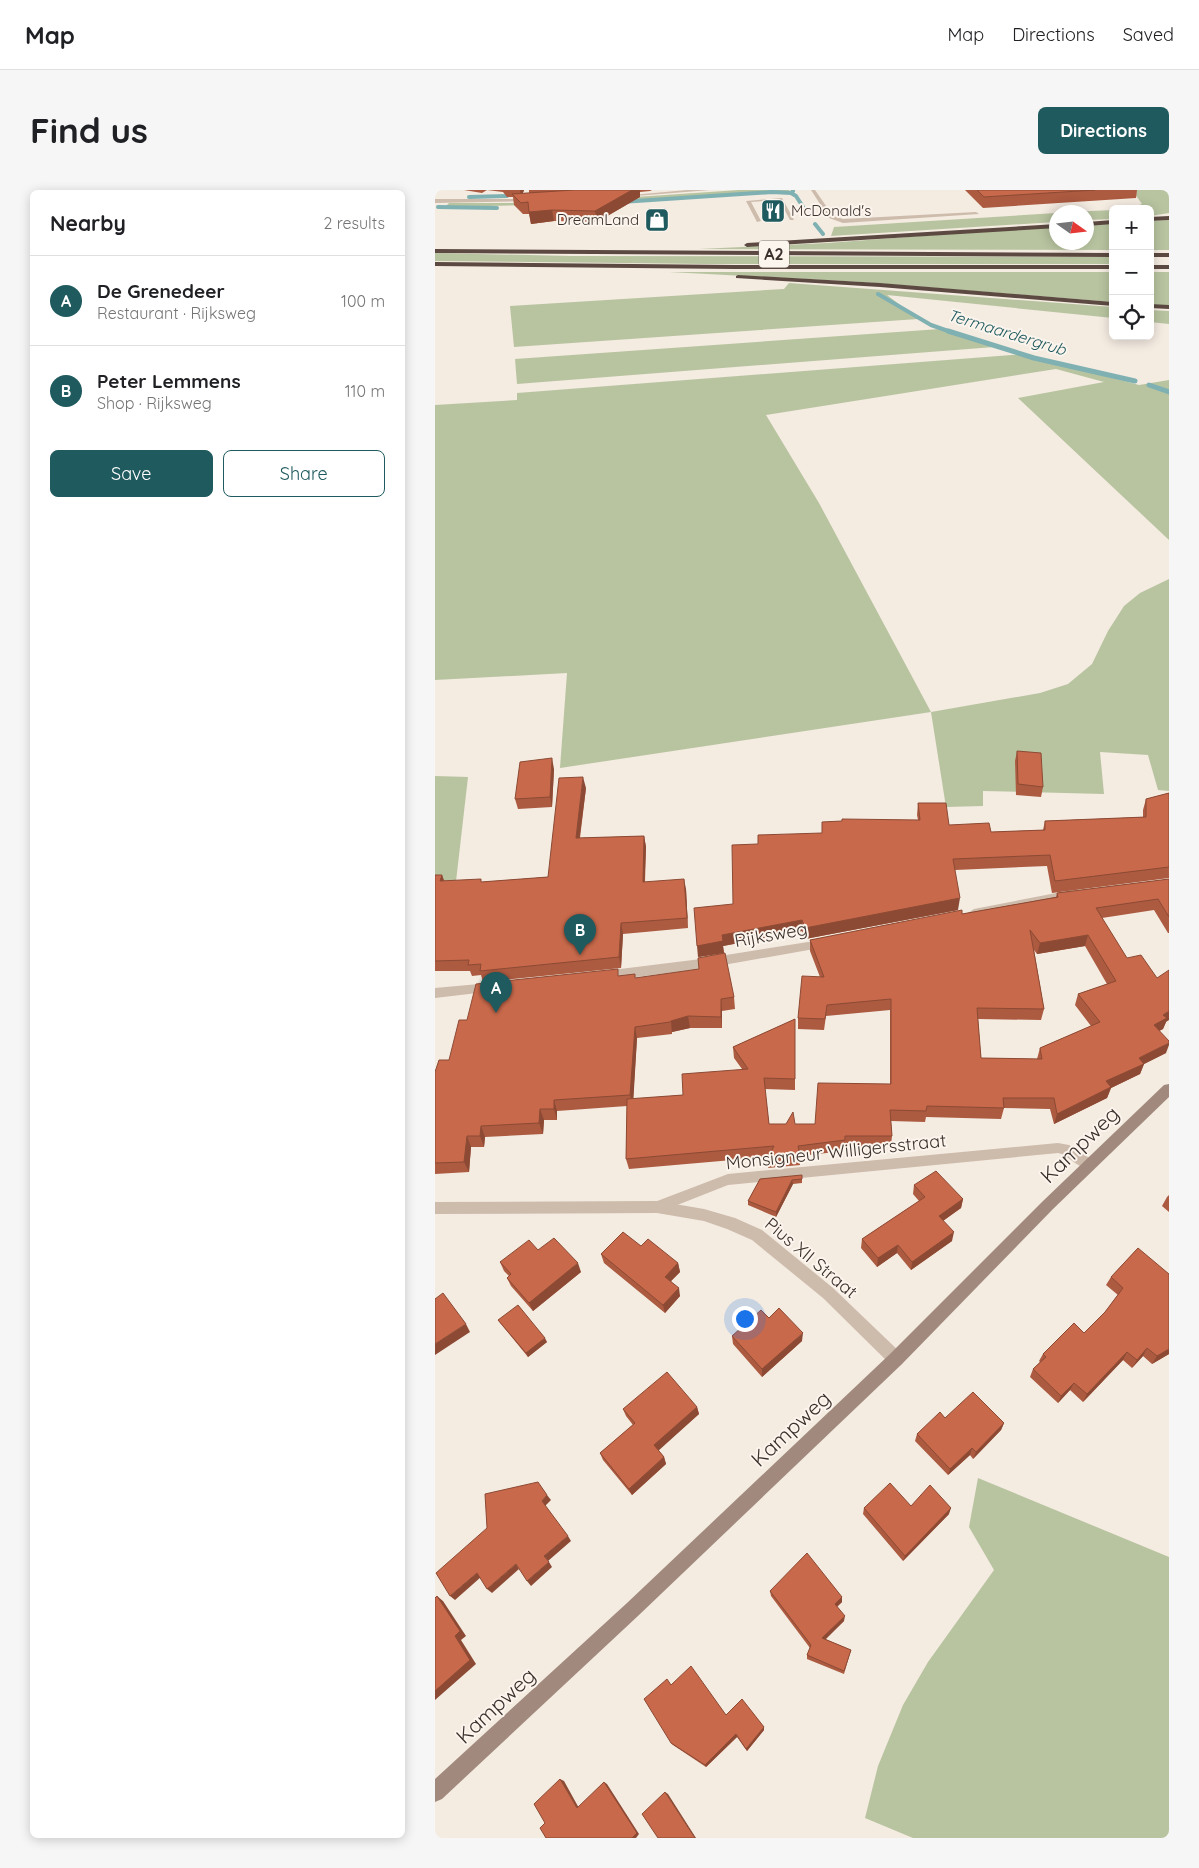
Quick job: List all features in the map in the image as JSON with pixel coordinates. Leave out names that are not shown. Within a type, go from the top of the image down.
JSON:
[{"type":"highway","points":[[1154,219],[1169,218]]},
{"type":"highway","points":[[1094,223],[1109,222]]},
{"type":"highway","name":"A2","points":[[737,245],[1049,226]]},
{"type":"highway","name":"A2","points":[[538,252],[719,246]]},
{"type":"highway","name":"A2","points":[[435,251],[1109,255]]},
{"type":"highway","points":[[1154,255],[1169,254]]},
{"type":"highway","name":"A2","points":[[435,264],[1109,267]]},
{"type":"highway","name":"A2","points":[[525,265],[682,275]]},
{"type":"highway","points":[[1154,267],[1169,267]]},
{"type":"highway","name":"A2","points":[[731,277],[881,285],[1109,304]]},
{"type":"highway","points":[[1154,306],[1169,307]]},
{"type":"main road","name":"Kampweg","points":[[435,1792],[633,1609],[896,1359],[1090,1165],[1169,1089]]},
{"type":"street","points":[[612,197],[708,190]]},
{"type":"street","points":[[813,190],[831,217],[843,221],[977,214]]},
{"type":"street","points":[[437,201],[453,194]]},
{"type":"street","points":[[437,201],[541,200]]},
{"type":"street","points":[[966,914],[1021,902],[1080,894]]},
{"type":"street","name":"Rijksweg","points":[[597,976],[701,964],[836,941]]},
{"type":"street","points":[[435,993],[501,987]]},
{"type":"street","name":"Monsigneur Willigersstraat","points":[[435,1208],[657,1207]]},
{"type":"street","name":"Pius XII Straat","points":[[657,1207],[704,1215],[730,1223],[757,1235],[828,1294],[896,1359]]},
{"type":"lane","points":[[759,221],[748,202],[780,199],[793,219]]},
{"type":"lane","name":"Monsigneur Willigersstraat","points":[[657,1207],[728,1180],[738,1179],[1058,1148],[1065,1149],[1090,1165]]},
{"type":"green space","points":[[739,190],[789,190],[790,192],[614,203],[445,207],[449,203],[547,203]]},
{"type":"green space","points":[[1132,190],[1169,190],[1169,213],[1154,215],[1154,205],[1139,205],[1142,204]]},
{"type":"green space","points":[[1109,210],[1109,219],[1094,220],[1094,211]]},
{"type":"green space","points":[[1049,213],[1049,222],[831,236],[834,227]]},
{"type":"green space","points":[[1169,220],[1169,250],[1154,250],[1154,221]]},
{"type":"green space","points":[[1109,223],[1109,250],[1094,250],[1094,224]]},
{"type":"green space","points":[[1049,227],[1049,250],[699,249],[827,243]]},
{"type":"green space","points":[[435,253],[571,256],[1109,257],[1109,264],[707,264],[435,261]]},
{"type":"green space","points":[[669,272],[1109,272],[1109,302],[862,282]]},
{"type":"green space","points":[[1154,272],[1169,272],[1169,305],[1154,305]]},
{"type":"green space","points":[[789,283],[1109,307],[1109,318],[887,295],[918,319],[514,347],[510,306],[784,289]]},
{"type":"green space","points":[[1154,310],[1169,311],[1169,324],[1154,322]]},
{"type":"green space","points":[[940,329],[994,347],[517,384],[515,359]]},
{"type":"green space","points":[[1024,354],[1139,385],[1169,380],[1169,540],[1018,398],[1104,382],[1056,369],[766,415],[819,503],[931,712],[560,768],[567,673],[435,680],[435,405],[517,400],[517,393]]},
{"type":"green space","points":[[1169,579],[1169,791],[1158,790],[1148,755],[1100,752],[1104,794],[983,791],[983,806],[946,807],[931,712],[1040,693],[1068,684],[1092,664],[1108,631],[1124,606],[1140,593]]},
{"type":"green space","points":[[435,776],[468,777],[455,890],[435,881]]},
{"type":"green space","points":[[978,1478],[1169,1557],[1169,1838],[913,1838],[865,1818],[878,1766],[903,1705],[928,1662],[994,1570],[969,1527]]},
{"type":"building","points":[[574,190],[632,190],[595,211],[552,210],[529,212],[528,202],[521,203],[512,194]]},
{"type":"building","points":[[977,190],[1095,190],[984,197]]},
{"type":"building","points":[[1017,751],[1041,753],[1043,787],[1018,784]]},
{"type":"building","points":[[552,758],[550,797],[515,799],[520,762]]},
{"type":"building","points":[[583,777],[576,838],[644,836],[643,882],[684,879],[687,918],[621,923],[619,957],[480,971],[481,964],[468,965],[469,960],[435,961],[435,875],[442,875],[440,881],[481,879],[481,882],[548,877],[559,778]]},
{"type":"building","points":[[1169,793],[1169,867],[1055,881],[1050,855],[953,859],[960,898],[805,928],[802,920],[722,935],[723,941],[697,946],[694,908],[733,904],[732,845],[758,844],[758,835],[822,833],[822,822],[842,821],[842,819],[920,820],[918,803],[946,803],[949,825],[989,823],[991,832],[1045,830],[1045,821],[1146,817],[1146,799]]},
{"type":"building","points":[[1169,879],[1169,917],[1158,899],[1096,908],[1127,958],[1141,955],[1157,978],[1169,970],[1169,1011],[1163,1015],[1167,1018],[1154,1025],[1169,1043],[1139,1058],[1144,1064],[1106,1081],[1111,1087],[1057,1114],[1054,1098],[1003,1098],[1004,1108],[927,1106],[926,1111],[890,1110],[892,1136],[845,1136],[845,1140],[798,1146],[800,1155],[768,1158],[774,1146],[626,1159],[627,1099],[683,1095],[682,1074],[748,1069],[733,1047],[795,1019],[795,1079],[764,1078],[769,1124],[786,1124],[793,1112],[795,1124],[815,1124],[818,1083],[891,1084],[891,999],[827,1005],[825,1019],[798,1018],[802,976],[824,977],[810,940],[962,910],[962,914],[1058,897],[1057,893]],"holes":[[[1030,930],[1040,943],[1088,935],[1116,981],[1078,994],[1100,1022],[1040,1048],[1042,1059],[981,1058],[977,1008],[1044,1009]]]},
{"type":"building","points":[[725,953],[734,997],[721,999],[721,1017],[688,1016],[670,1022],[635,1027],[630,1095],[554,1100],[554,1109],[540,1109],[539,1123],[481,1126],[480,1136],[467,1136],[464,1162],[435,1163],[435,1072],[439,1060],[449,1060],[459,1020],[467,1020],[476,984],[618,969],[618,976],[635,974],[635,978],[699,969],[698,958]]},
{"type":"building","points":[[936,1171],[963,1199],[939,1216],[954,1232],[912,1262],[898,1245],[878,1258],[862,1239],[925,1197],[914,1185]]},
{"type":"building","points":[[802,1175],[802,1179],[792,1180],[776,1212],[748,1201],[760,1179]]},
{"type":"building","points":[[623,1232],[641,1246],[648,1239],[678,1263],[665,1277],[679,1288],[663,1305],[601,1254]]},
{"type":"building","points":[[554,1238],[578,1263],[529,1303],[507,1278],[511,1274],[500,1262],[529,1240],[538,1250]]},
{"type":"building","points":[[1138,1248],[1169,1274],[1169,1349],[1157,1356],[1147,1348],[1137,1360],[1127,1352],[1087,1394],[1074,1383],[1061,1396],[1033,1369],[1046,1357],[1043,1354],[1074,1323],[1084,1333],[1105,1312],[1123,1288],[1111,1277]]},
{"type":"building","points":[[443,1293],[466,1324],[435,1344],[435,1299]]},
{"type":"building","points":[[518,1305],[545,1338],[526,1353],[498,1320]]},
{"type":"building","points":[[779,1308],[803,1333],[762,1369],[732,1336],[761,1310],[769,1318]]},
{"type":"building","points":[[667,1372],[697,1407],[654,1445],[664,1457],[629,1489],[600,1453],[635,1423],[623,1409]]},
{"type":"building","points":[[973,1392],[1004,1423],[976,1452],[972,1448],[950,1469],[917,1434],[940,1412],[945,1418]]},
{"type":"building","points":[[538,1482],[547,1495],[542,1501],[568,1536],[544,1556],[549,1562],[527,1581],[516,1564],[487,1589],[477,1573],[450,1596],[436,1573],[487,1528],[485,1494]]},
{"type":"building","points":[[890,1483],[911,1506],[930,1485],[951,1508],[905,1556],[864,1508]]},
{"type":"building","points":[[807,1553],[842,1597],[835,1604],[845,1616],[822,1638],[851,1650],[844,1671],[807,1655],[811,1645],[770,1591]]},
{"type":"building","points":[[437,1596],[460,1631],[455,1636],[470,1660],[435,1691],[435,1598]]},
{"type":"building","points":[[691,1666],[726,1715],[742,1699],[764,1727],[746,1749],[736,1734],[705,1765],[671,1743],[644,1699],[667,1679],[671,1685]]},
{"type":"building","points":[[560,1779],[577,1808],[604,1782],[637,1833],[632,1838],[546,1838],[540,1828],[545,1823],[534,1804]]},
{"type":"building","points":[[665,1792],[695,1838],[658,1838],[642,1814]]},
{"type":"waterway","points":[[621,202],[772,192],[791,193]]},
{"type":"waterway","name":"Termaardergrub","points":[[791,193],[796,196],[805,210]]},
{"type":"waterway","points":[[469,197],[507,196]]},
{"type":"waterway","points":[[438,207],[497,208]]},
{"type":"waterway","name":"Termaardergrub","points":[[815,224],[823,234]]},
{"type":"waterway","name":"Termaardergrub","points":[[878,294],[931,325],[949,331]]},
{"type":"waterway","name":"Termaardergrub","points":[[949,331],[1034,358],[1135,381]]},
{"type":"waterway","name":"Termaardergrub","points":[[1149,385],[1169,392]]},
{"type":"place","name":"McDonald's","points":[[773,211]]},
{"type":"place","name":"DreamLand","points":[[657,220]]},
{"type":"place","name":"Peter Lemmens","points":[[580,955]]},
{"type":"place","name":"De Grenedeer","points":[[496,1013]]}]
